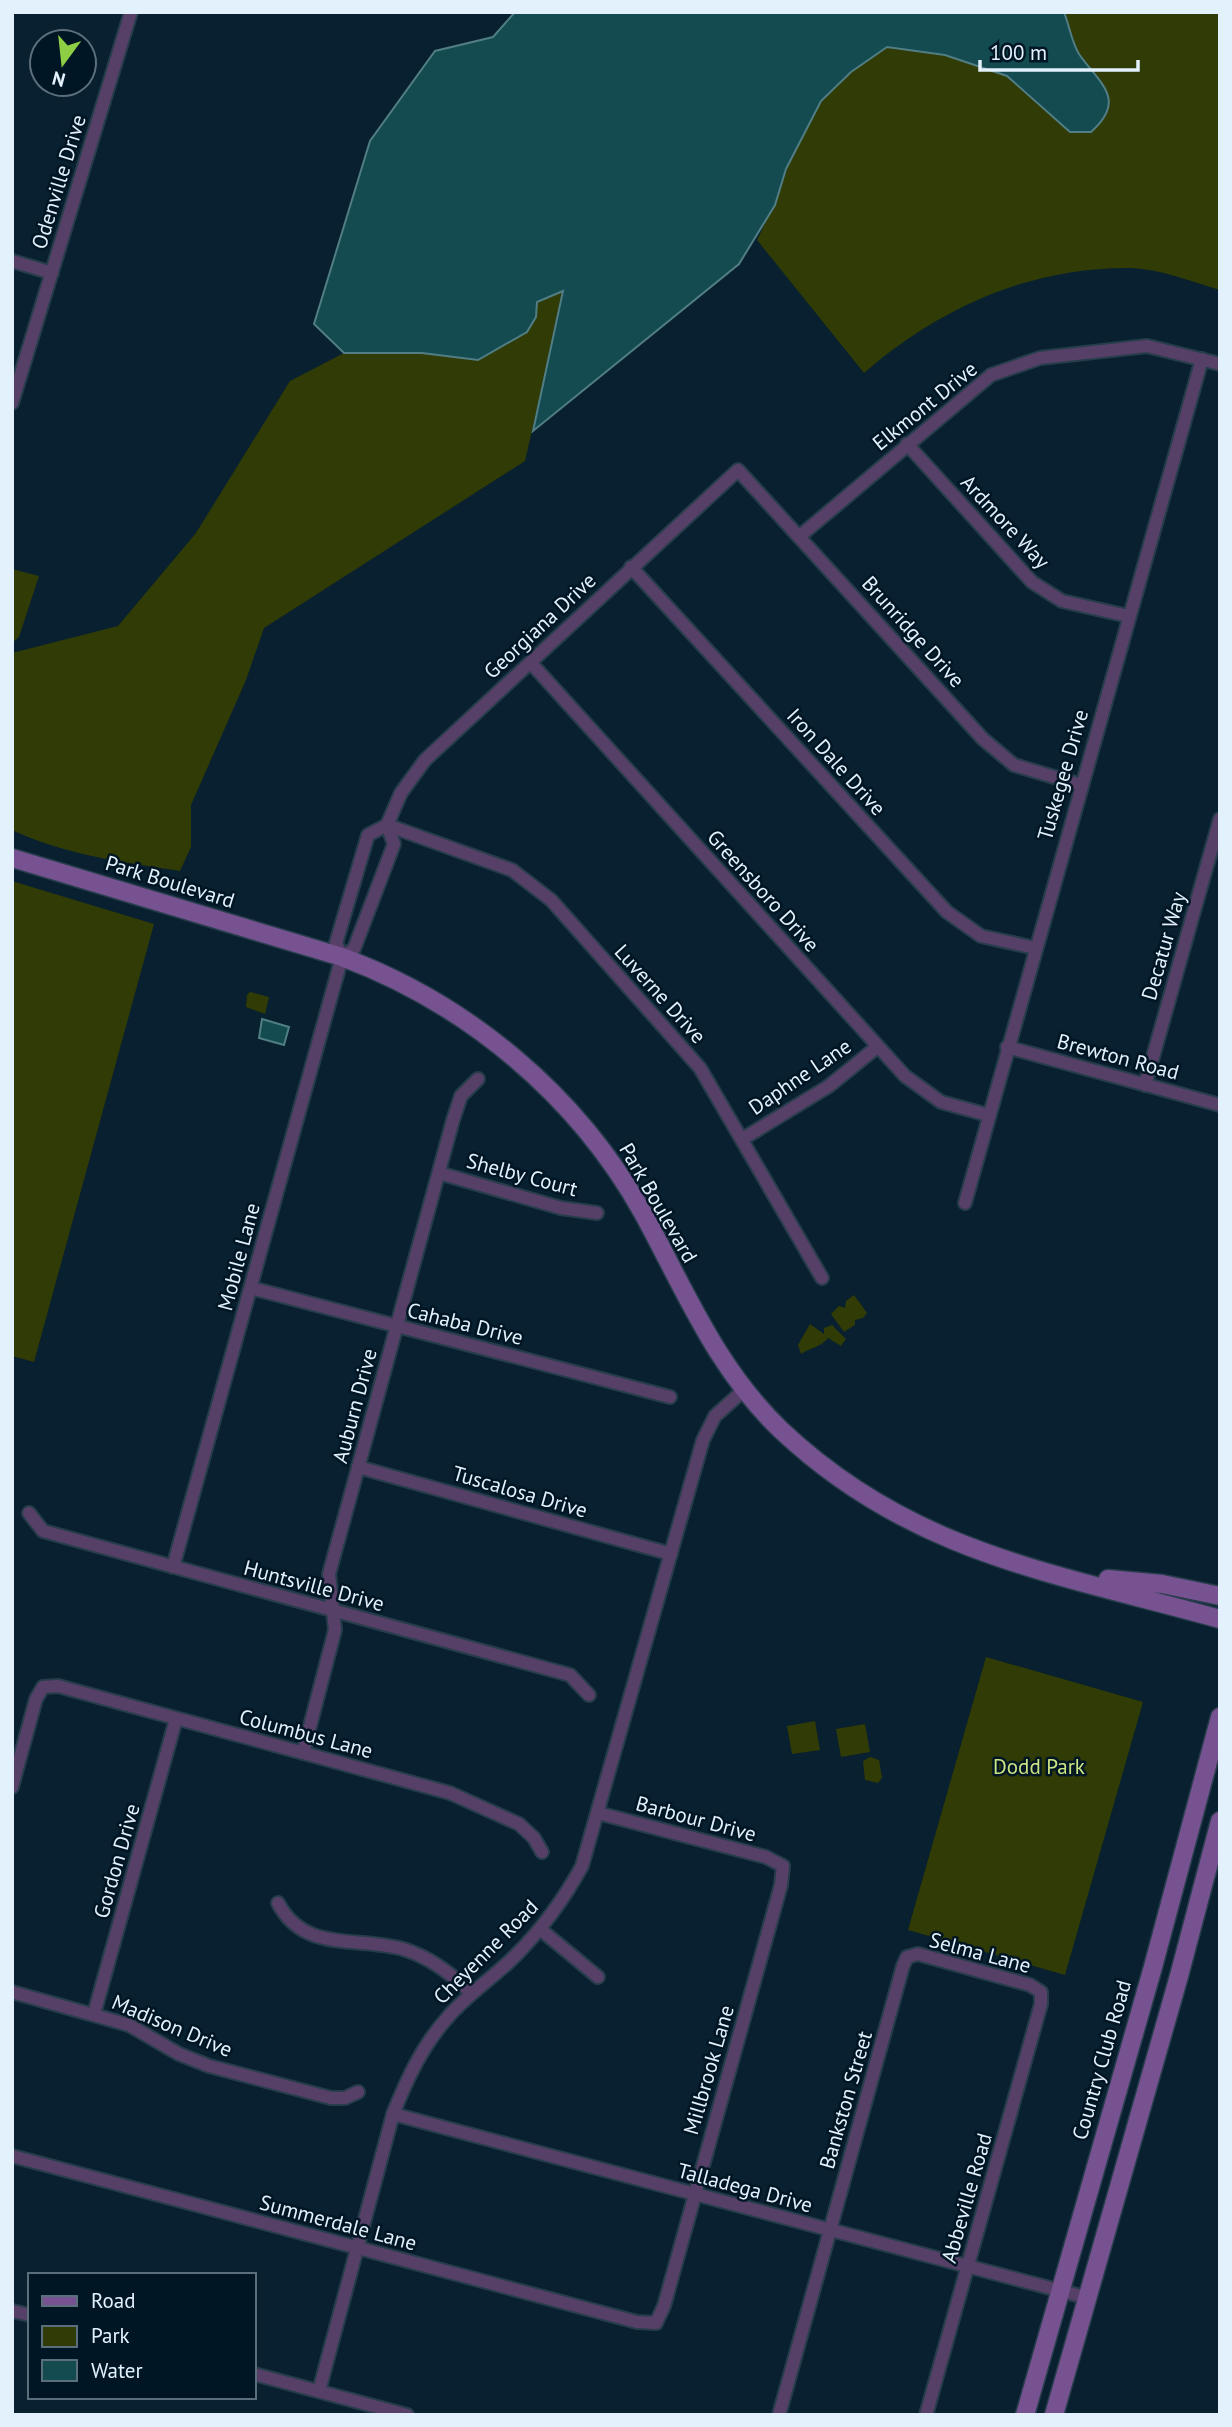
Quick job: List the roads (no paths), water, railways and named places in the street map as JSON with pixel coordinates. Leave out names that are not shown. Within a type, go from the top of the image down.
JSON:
[{"type":"main road","name":"Park Boulevard","points":[[12,858],[342,957],[411,989],[478,1029],[522,1063],[572,1114],[632,1194],[697,1320],[744,1390],[813,1458],[883,1507],[974,1550],[1220,1619]]},
{"type":"main road","name":"Park Boulevard","points":[[1059,1575],[1161,1584],[1220,1596]]},
{"type":"main road","name":"Country Club Road","points":[[1025,2415],[1220,1717]]},
{"type":"main road","points":[[1054,2415],[1220,1821]]},
{"type":"main road","points":[[1169,1902],[1196,1909]]},
{"type":"street","name":"Odenville Drive","points":[[12,403],[131,12]]},
{"type":"street","points":[[12,261],[52,273]]},
{"type":"street","name":"Elkmont Drive","points":[[800,536],[991,375],[1040,358],[1147,346],[1220,364]]},
{"type":"street","name":"Tuskegee Drive","points":[[965,1203],[1202,359]]},
{"type":"street","name":"Ardmore Way","points":[[906,444],[1032,582],[1062,601],[1128,616]]},
{"type":"street","name":"Brunridge Drive","points":[[738,470],[983,739],[1014,765],[1081,785]]},
{"type":"street","name":"Georgiana Drive","points":[[387,825],[394,844],[354,949],[342,957],[336,943],[368,835],[387,825],[401,793],[425,760],[738,470]]},
{"type":"street","name":"Iron Dale Drive","points":[[631,567],[947,912],[981,936],[1035,947]]},
{"type":"street","name":"Greensboro Drive","points":[[531,663],[905,1076],[941,1102],[988,1115]]},
{"type":"street","name":"Decatur Way","points":[[1144,1085],[1220,819]]},
{"type":"street","name":"Luverne Drive","points":[[387,825],[512,870],[551,900],[700,1068],[744,1138],[822,1278]]},
{"type":"street","name":"Mobile Lane","points":[[173,1567],[342,957]]},
{"type":"street","name":"Daphne Lane","points":[[744,1138],[829,1086],[877,1047]]},
{"type":"street","name":"Brewton Road","points":[[1007,1047],[1220,1105]]},
{"type":"street","name":"Auburn Drive","points":[[303,1753],[335,1630],[329,1574],[461,1096],[478,1079]]},
{"type":"street","name":"Shelby Court","points":[[439,1173],[561,1208],[597,1213]]},
{"type":"street","name":"Cahaba Drive","points":[[251,1288],[670,1396]]},
{"type":"street","name":"Cheyenne Road","points":[[319,2391],[393,2115],[424,2048],[471,1993],[514,1958],[540,1929],[566,1895],[582,1866],[708,1427],[725,1406],[744,1390]]},
{"type":"street","name":"Tuscalosa Drive","points":[[358,1467],[671,1554]]},
{"type":"street","name":"Huntsville Drive","points":[[29,1513],[43,1531],[570,1675],[589,1695]]},
{"type":"street","name":"Columbus Lane","points":[[12,1787],[36,1699],[43,1687],[58,1686],[450,1793],[519,1824],[534,1838],[542,1852]]},
{"type":"street","name":"Gordon Drive","points":[[94,2014],[176,1719]]},
{"type":"street","name":"Barbour Drive","points":[[598,1813],[766,1857],[783,1866]]},
{"type":"street","name":"Millbrook Lane","points":[[656,2323],[664,2306],[781,1885],[783,1866]]},
{"type":"street","points":[[278,1903],[288,1920],[310,1934],[405,1950],[437,1965],[471,1993]]},
{"type":"street","points":[[540,1929],[598,1977]]},
{"type":"street","name":"Selma Lane","points":[[907,1957],[918,1954],[1030,1984],[1041,1992]]},
{"type":"street","name":"Bankston Street","points":[[779,2415],[907,1957]]},
{"type":"street","name":"Madison Drive","points":[[12,1992],[130,2025],[179,2054],[209,2066],[331,2098],[345,2098],[358,2092]]},
{"type":"street","name":"Abbeville Road","points":[[926,2415],[1041,2004],[1041,1992]]},
{"type":"street","name":"Talladega Drive","points":[[393,2115],[1088,2298]]},
{"type":"street","name":"Summerdale Lane","points":[[12,2156],[637,2322],[656,2323]]},
{"type":"street","points":[[256,2375],[407,2415]]},
{"type":"water","points":[[515,12],[1064,12],[1079,54],[1106,92],[1108,110],[1091,132],[1070,132],[1007,76],[945,55],[887,47],[851,72],[821,101],[786,169],[775,205],[739,264],[533,431],[563,291],[537,302],[536,317],[527,332],[478,360],[422,353],[344,353],[314,324],[370,141],[435,51],[493,37]]},
{"type":"water","points":[[262,1019],[289,1027],[284,1045],[259,1038]]},
{"type":"park label","name":"Dodd Park","points":[[1039,1767]]}]
